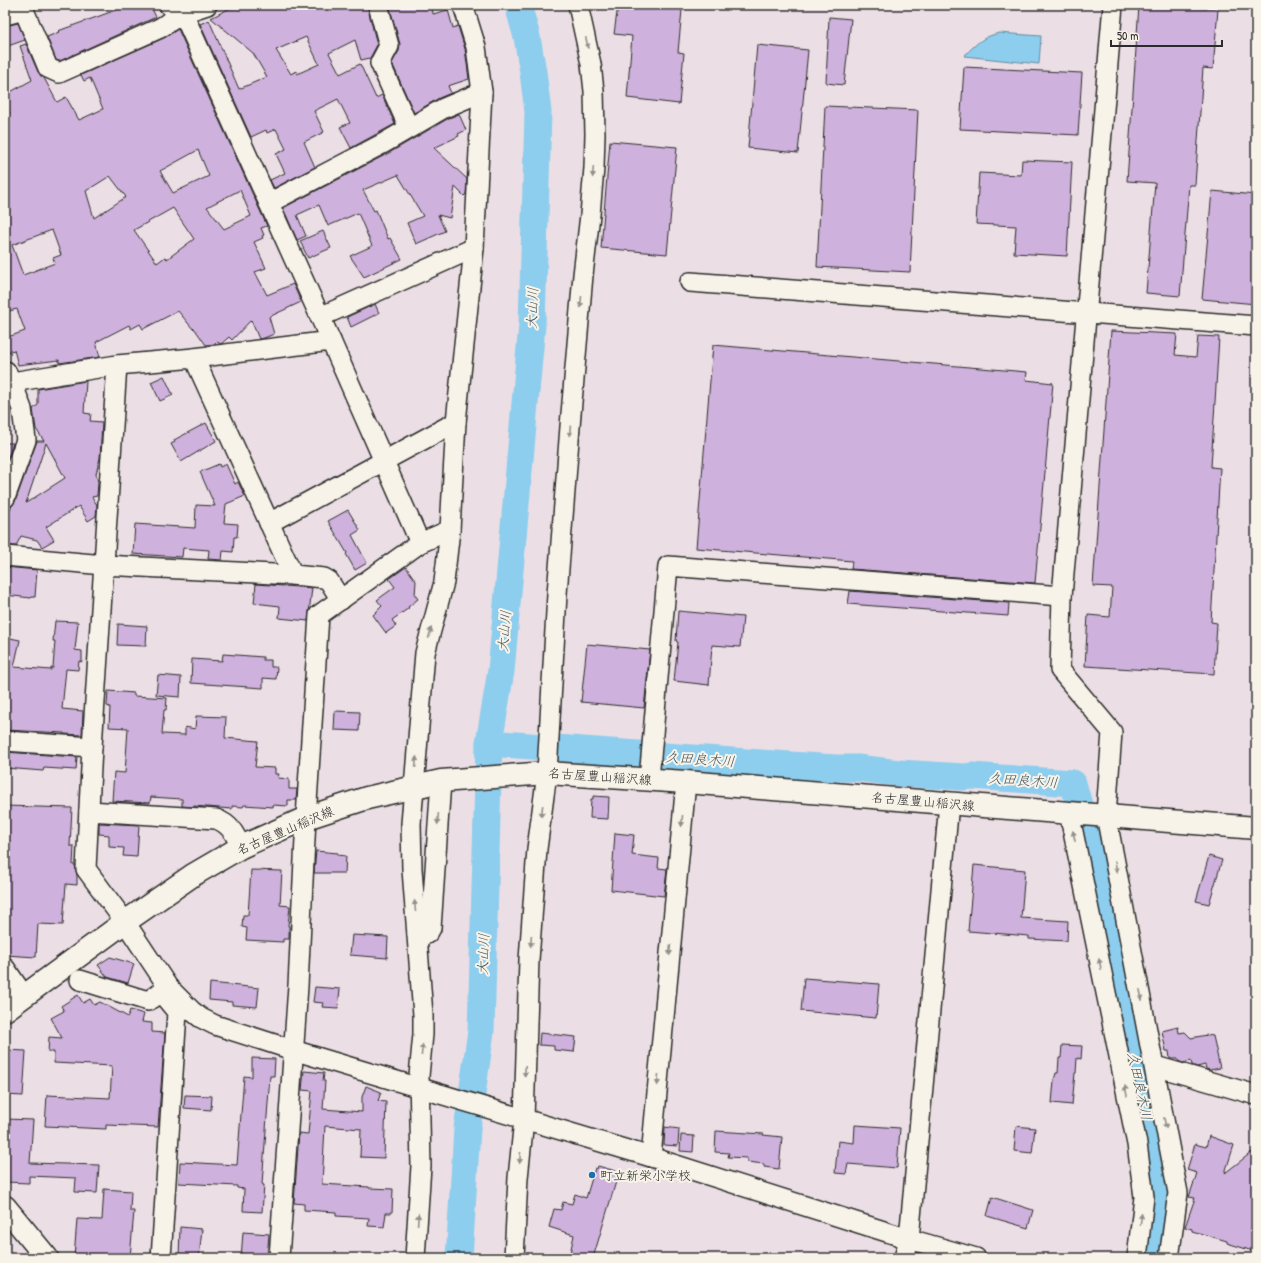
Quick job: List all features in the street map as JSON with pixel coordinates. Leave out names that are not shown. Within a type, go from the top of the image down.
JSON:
[{"type":"main road","name":"名古屋豊山稲沢線","points":[[5,1010],[125,922],[193,875],[241,847],[306,818],[367,798],[444,780],[541,767],[649,775],[686,782],[1256,828]]},
{"type":"main road","points":[[5,1208],[48,1258]]},
{"type":"main road","points":[[5,1227],[32,1258]]},
{"type":"street","points":[[5,15],[23,8],[48,68],[59,73],[160,28],[176,9],[207,5]]},
{"type":"street","points":[[378,5],[389,46],[380,63],[409,128]]},
{"type":"street","points":[[415,1258],[421,1166],[423,1090],[419,1076],[424,1034],[410,824],[425,652],[444,582],[450,530],[456,422],[474,248],[482,92],[476,47],[463,5]]},
{"type":"street","points":[[514,1258],[523,1119],[529,960],[541,767],[550,734],[557,594],[583,275],[590,215],[595,140],[592,64],[578,5]]},
{"type":"street","points":[[1112,5],[1062,596],[1060,670],[1112,732],[1106,815],[1178,1193],[1169,1258]]},
{"type":"street","points":[[176,9],[269,204],[420,543]]},
{"type":"street","points":[[269,204],[384,143],[444,108],[482,92]]},
{"type":"street","points":[[320,318],[474,248]]},
{"type":"street","points":[[690,282],[1256,326]]},
{"type":"street","points":[[5,498],[26,440],[22,409],[8,376],[194,358],[331,341]]},
{"type":"street","points":[[194,358],[293,575]]},
{"type":"street","points":[[117,365],[92,747],[86,869],[125,922],[177,1012],[161,1258]]},
{"type":"street","points":[[269,523],[456,422]]},
{"type":"street","points":[[279,1258],[298,986],[306,818],[319,615],[420,543],[450,530]]},
{"type":"street","points":[[5,556],[104,565],[324,578],[328,581],[341,600]]},
{"type":"street","points":[[649,775],[668,566],[1062,596]]},
{"type":"street","points":[[5,741],[92,747]]},
{"type":"street","points":[[417,934],[422,936],[430,932],[431,928],[444,780]]},
{"type":"street","points":[[651,1157],[686,782]]},
{"type":"street","points":[[904,1258],[910,1239],[949,803]]},
{"type":"street","points":[[89,811],[216,819],[223,822],[233,832],[241,847]]},
{"type":"street","points":[[1070,812],[1137,1144],[1144,1196],[1137,1258]]},
{"type":"street","points":[[5,968],[24,996]]},
{"type":"street","points":[[80,980],[148,1001],[164,989]]},
{"type":"street","points":[[164,989],[201,1018],[215,1025],[423,1090],[651,1157],[910,1239],[976,1258]]},
{"type":"street","points":[[1155,1066],[1256,1095]]},
{"type":"water","points":[[999,33],[1041,36],[1039,64],[964,56],[984,39]]},
{"type":"building","points":[[130,5],[150,5],[156,17],[62,60],[56,60],[47,37],[59,32],[58,31]]},
{"type":"building","points":[[236,5],[367,5],[377,45],[370,58],[361,60],[355,40],[329,53],[340,74],[360,64],[376,98],[382,95],[395,124],[351,148],[340,127],[350,123],[338,99],[314,111],[324,132],[304,142],[315,167],[274,188],[270,180],[285,173],[276,154],[286,149],[276,129],[267,133],[266,130],[251,137],[200,24],[209,20],[239,89],[267,77],[253,53],[211,18]],"holes":[[[306,37],[319,64],[297,74],[296,71],[291,74],[276,50]]]},
{"type":"building","points":[[389,5],[432,5],[433,14],[448,10],[453,28],[458,26],[465,49],[469,79],[448,86],[451,93],[439,98],[414,113],[392,63],[399,51],[400,44]]},
{"type":"building","points":[[618,5],[634,5],[682,10],[678,52],[684,53],[679,104],[627,98],[632,36],[614,34]]},
{"type":"building","points":[[1139,5],[1218,9],[1213,69],[1203,68],[1195,185],[1189,185],[1180,296],[1146,293],[1155,183],[1127,181]]},
{"type":"building","points":[[829,17],[851,19],[844,85],[826,83]]},
{"type":"building","points":[[18,23],[25,40],[5,47],[5,26]]},
{"type":"building","points":[[178,29],[267,226],[261,228],[264,235],[262,236],[263,238],[254,242],[266,268],[255,272],[267,295],[293,284],[301,302],[269,317],[274,334],[264,338],[259,339],[251,320],[232,340],[229,337],[221,344],[217,342],[215,344],[206,345],[194,328],[193,329],[178,311],[143,329],[140,324],[131,329],[129,325],[96,342],[100,357],[59,363],[59,360],[18,365],[14,350],[5,353],[5,338],[25,331],[17,309],[5,312],[5,116],[10,113],[5,104],[5,95],[32,80],[20,46],[26,44],[38,72],[44,78],[57,102],[66,97],[79,120],[103,109],[90,78],[84,81],[81,75],[164,38]],"holes":[[[198,150],[209,176],[173,193],[160,171]],[[110,176],[126,197],[94,218],[86,191]],[[240,190],[251,216],[224,229],[207,207]],[[173,208],[194,239],[167,259],[165,257],[157,263],[134,230]],[[52,230],[61,255],[53,258],[55,263],[23,275],[12,245]]]},
{"type":"building","points":[[757,45],[808,50],[798,153],[748,148]]},
{"type":"building","points":[[964,67],[1082,73],[1078,135],[960,129]]},
{"type":"building","points":[[825,106],[918,110],[910,272],[817,267]]},
{"type":"building","points":[[459,114],[466,130],[458,134],[459,136],[434,148],[467,179],[466,194],[464,196],[455,187],[450,218],[438,215],[445,231],[416,244],[407,223],[423,216],[398,175],[363,190],[374,211],[376,210],[388,239],[390,238],[402,259],[364,277],[350,256],[372,246],[358,213],[328,226],[319,205],[297,215],[306,236],[297,240],[283,208],[389,153],[449,118]]},
{"type":"building","points":[[610,141],[677,147],[667,254],[601,248]]},
{"type":"building","points":[[1022,160],[1072,162],[1067,256],[1014,253],[1016,226],[976,224],[979,173],[1021,175]]},
{"type":"building","points":[[1212,191],[1256,195],[1256,304],[1202,299]]},
{"type":"building","points":[[323,231],[331,248],[308,258],[300,241]]},
{"type":"building","points":[[375,304],[379,313],[351,327],[347,317]]},
{"type":"building","points":[[1111,331],[1177,334],[1175,355],[1196,357],[1198,336],[1219,337],[1211,467],[1220,468],[1211,622],[1217,623],[1214,674],[1085,666],[1088,615],[1110,617],[1112,587],[1093,586]]},
{"type":"building","points":[[713,345],[1027,372],[1026,380],[1053,383],[1035,583],[851,569],[852,561],[696,548]]},
{"type":"building","points":[[164,376],[173,395],[160,401],[151,382]]},
{"type":"building","points":[[86,381],[84,413],[91,414],[90,421],[102,422],[100,458],[96,474],[98,482],[97,496],[92,497],[97,505],[96,516],[88,521],[79,506],[46,527],[54,540],[42,547],[37,540],[21,536],[16,546],[5,545],[5,522],[11,507],[15,502],[37,441],[44,441],[36,429],[33,409],[38,405],[38,389]],"holes":[[[46,443],[65,478],[26,503]]]},
{"type":"building","points":[[206,423],[216,441],[181,462],[171,444],[175,442],[174,440]]},
{"type":"building","points":[[5,443],[13,443],[5,466]]},
{"type":"building","points":[[219,464],[220,467],[226,464],[235,484],[238,482],[245,496],[226,504],[224,523],[238,524],[237,537],[234,537],[233,552],[223,551],[222,560],[208,559],[209,550],[183,548],[182,557],[133,554],[135,524],[195,528],[196,505],[215,506],[200,472]]},
{"type":"building","points":[[348,510],[360,530],[352,535],[367,563],[355,570],[328,521]]},
{"type":"building","points":[[5,567],[37,570],[35,597],[31,598],[5,595]]},
{"type":"building","points":[[406,567],[416,581],[415,595],[418,599],[408,607],[409,608],[392,620],[396,626],[386,633],[373,615],[382,606],[377,600],[395,587],[389,579]]},
{"type":"building","points":[[256,584],[312,588],[308,621],[279,618],[280,606],[254,603]]},
{"type":"building","points":[[850,591],[1009,603],[1008,616],[848,604]]},
{"type":"building","points":[[678,611],[743,617],[740,647],[712,645],[709,685],[674,681],[678,642],[676,641]]},
{"type":"building","points":[[55,621],[78,622],[75,650],[82,651],[82,662],[79,661],[78,670],[66,669],[62,709],[83,711],[82,735],[5,730],[5,637],[20,640],[14,667],[51,670],[51,668],[53,668]]},
{"type":"building","points":[[118,624],[147,626],[146,646],[117,645]]},
{"type":"building","points":[[587,644],[650,650],[644,708],[581,702]]},
{"type":"building","points":[[223,654],[263,657],[263,660],[271,660],[271,667],[277,667],[276,679],[263,678],[263,688],[191,683],[192,659],[222,661]]},
{"type":"building","points":[[158,675],[181,677],[180,697],[156,695]]},
{"type":"building","points":[[108,691],[134,693],[134,696],[167,698],[166,710],[164,710],[162,734],[185,735],[185,727],[195,729],[196,716],[226,717],[225,738],[258,741],[255,767],[275,768],[275,774],[279,774],[278,778],[289,779],[289,789],[297,789],[296,800],[288,800],[288,806],[273,805],[273,807],[244,805],[243,807],[232,806],[232,809],[182,806],[182,799],[151,797],[150,803],[112,801],[114,772],[125,773],[128,728],[109,727],[110,707],[107,706]]},
{"type":"building","points":[[335,711],[360,712],[359,731],[334,730]]},
{"type":"building","points":[[5,752],[77,757],[76,770],[44,768],[43,771],[5,768]]},
{"type":"building","points":[[593,796],[609,797],[608,819],[590,818],[591,799],[593,799]]},
{"type":"building","points":[[5,806],[72,808],[70,846],[74,846],[73,865],[75,865],[77,885],[66,884],[63,925],[38,924],[36,957],[5,955]]},
{"type":"building","points":[[99,823],[139,825],[137,857],[123,856],[124,848],[109,847],[109,835],[99,834]]},
{"type":"building","points":[[615,833],[634,835],[632,855],[659,858],[658,868],[667,869],[664,896],[611,890]]},
{"type":"building","points":[[316,851],[338,853],[338,855],[346,856],[345,873],[314,873]]},
{"type":"building","points":[[1209,856],[1222,860],[1209,904],[1196,901]]},
{"type":"building","points":[[974,865],[1025,870],[1021,918],[1068,921],[1067,941],[1029,939],[1029,936],[968,931]]},
{"type":"building","points":[[251,870],[282,871],[280,905],[290,906],[288,926],[289,939],[283,939],[283,942],[246,940],[247,928],[242,927],[243,915],[248,915]]},
{"type":"building","points":[[352,935],[388,937],[387,958],[350,955]]},
{"type":"building","points":[[110,957],[134,964],[128,983],[107,977],[98,965]]},
{"type":"building","points":[[804,978],[879,984],[876,1018],[801,1011]]},
{"type":"building","points":[[210,983],[259,988],[257,1007],[232,1005],[232,1002],[209,1000]]},
{"type":"building","points":[[315,987],[340,989],[338,1008],[322,1007],[323,1003],[313,1002]]},
{"type":"building","points":[[78,995],[83,1003],[90,999],[94,1005],[100,1002],[128,1017],[130,1010],[144,1014],[142,1022],[152,1023],[152,1032],[165,1033],[158,1127],[106,1125],[106,1129],[45,1126],[47,1095],[110,1098],[112,1066],[54,1063],[54,1052],[48,1052],[49,1037],[62,1038],[51,1018],[64,1011],[61,1006]]},
{"type":"building","points":[[1178,1027],[1179,1033],[1185,1032],[1191,1038],[1207,1035],[1213,1036],[1220,1068],[1210,1070],[1206,1069],[1205,1065],[1197,1067],[1192,1065],[1191,1061],[1183,1063],[1178,1061],[1178,1059],[1170,1059],[1169,1051],[1166,1051],[1162,1031]]},
{"type":"building","points":[[540,1033],[576,1037],[574,1052],[554,1050],[554,1046],[539,1045]]},
{"type":"building","points":[[1062,1045],[1082,1046],[1081,1059],[1077,1058],[1072,1105],[1052,1103],[1054,1080],[1056,1073],[1058,1073]]},
{"type":"building","points":[[5,1050],[26,1051],[23,1096],[5,1095]]},
{"type":"building","points":[[252,1058],[275,1059],[274,1076],[270,1076],[262,1184],[264,1185],[262,1212],[243,1211],[244,1189],[237,1188],[237,1186],[179,1183],[180,1162],[237,1165],[244,1076],[252,1077]]},
{"type":"building","points":[[304,1071],[324,1073],[323,1081],[325,1081],[323,1109],[362,1112],[362,1097],[366,1086],[381,1092],[378,1101],[386,1102],[384,1158],[360,1157],[361,1129],[325,1126],[322,1184],[393,1189],[392,1213],[386,1213],[384,1227],[368,1226],[369,1218],[336,1216],[336,1212],[304,1210],[304,1204],[294,1203],[299,1133],[308,1134],[312,1091],[302,1090]]},
{"type":"building","points":[[185,1095],[212,1096],[211,1110],[184,1108]]},
{"type":"building","points":[[5,1119],[33,1120],[30,1163],[99,1165],[97,1193],[75,1192],[76,1178],[29,1176],[29,1183],[5,1182]]},
{"type":"building","points":[[855,1125],[900,1128],[897,1168],[848,1164],[846,1174],[835,1173],[838,1141],[854,1143]]},
{"type":"building","points":[[1016,1126],[1035,1128],[1032,1153],[1014,1151]]},
{"type":"building","points":[[665,1127],[679,1129],[678,1146],[664,1145]]},
{"type":"building","points":[[716,1131],[764,1134],[763,1135],[782,1137],[779,1169],[764,1167],[764,1164],[747,1162],[747,1158],[728,1157],[729,1153],[715,1152]]},
{"type":"building","points":[[681,1135],[694,1136],[693,1152],[680,1151]]},
{"type":"building","points":[[1209,1136],[1234,1145],[1225,1173],[1256,1149],[1256,1213],[1251,1231],[1256,1233],[1256,1252],[1227,1243],[1227,1241],[1192,1231],[1192,1229],[1185,1227],[1195,1198],[1189,1197],[1197,1173],[1187,1170],[1195,1144],[1206,1147]]},
{"type":"building","points":[[598,1166],[616,1171],[615,1174],[618,1175],[593,1258],[569,1258],[574,1235],[549,1227],[554,1209],[561,1210],[563,1202],[572,1204],[575,1194],[586,1198],[595,1168],[597,1169]]},
{"type":"building","points":[[104,1189],[131,1191],[130,1211],[134,1211],[130,1258],[74,1258],[77,1219],[102,1220]]},
{"type":"building","points":[[992,1197],[1033,1210],[1028,1228],[987,1216]]},
{"type":"building","points":[[180,1227],[202,1229],[199,1258],[179,1258]]},
{"type":"building","points":[[243,1232],[269,1234],[267,1258],[241,1258]]},
{"type":"waterway","name":"大山川","points":[[459,1258],[467,1129],[481,1031],[489,743],[501,671],[532,325],[538,112],[527,37],[518,5]]},
{"type":"waterway","name":"久田良木川","points":[[489,743],[760,763],[857,768],[899,773],[1073,783],[1094,859],[1158,1171],[1159,1196],[1151,1258]]},
{"type":"place","name":"町立新栄小学校","points":[[592,1175]]}]
